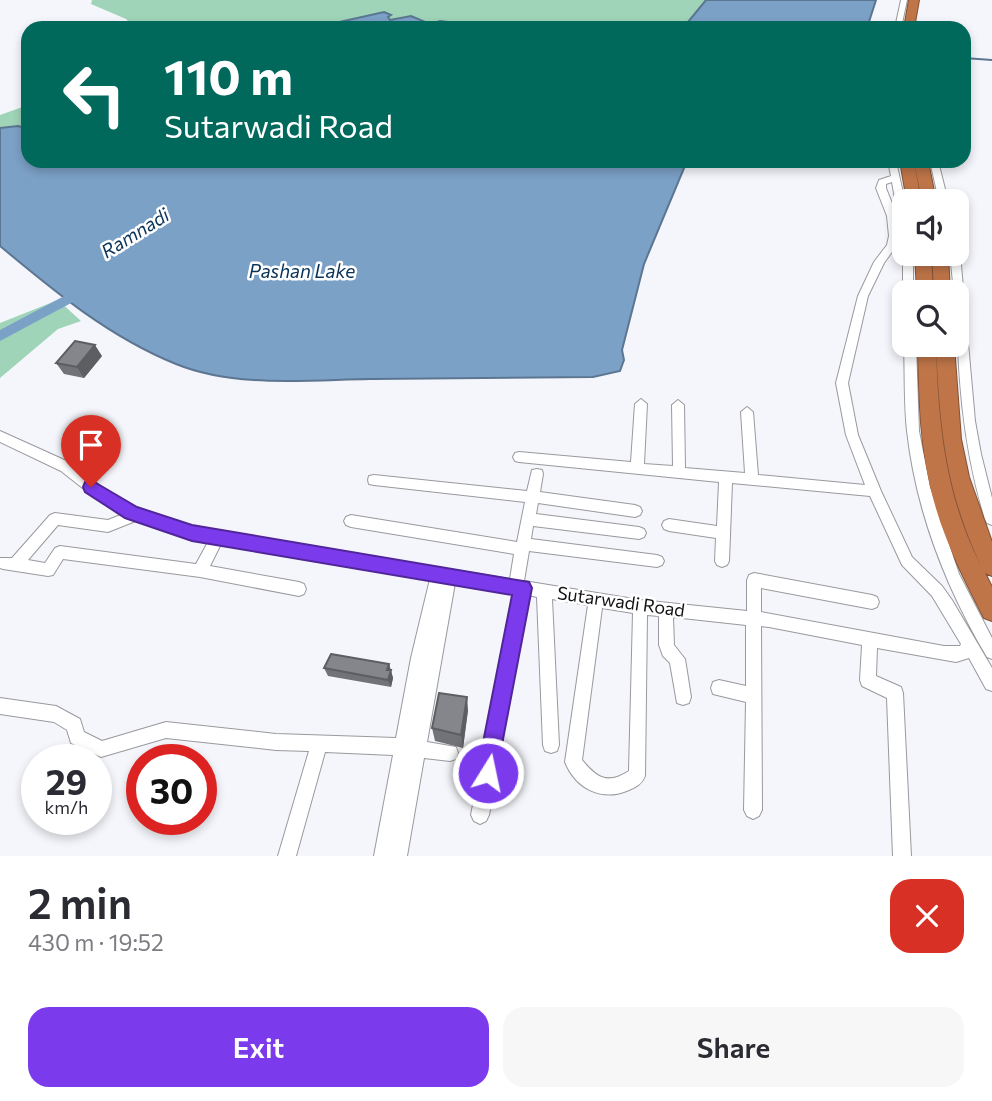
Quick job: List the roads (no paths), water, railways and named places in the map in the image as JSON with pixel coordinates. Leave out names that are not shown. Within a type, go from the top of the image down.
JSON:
[{"type":"highway","points":[[910,21],[914,0]]},
{"type":"highway","points":[[922,21],[926,0]]},
{"type":"highway","points":[[910,168],[920,189]]},
{"type":"highway","points":[[922,168],[925,189]]},
{"type":"highway","points":[[926,357],[922,432],[954,531],[992,610]]},
{"type":"highway","points":[[946,357],[949,413],[992,566]]},
{"type":"street","points":[[900,21],[904,0]]},
{"type":"street","points":[[893,168],[897,189]]},
{"type":"street","points":[[928,189],[933,168]]},
{"type":"street","points":[[895,178],[882,182],[881,188],[894,229],[892,245],[884,254],[863,296],[842,383],[852,435],[874,491],[907,561],[937,591],[992,683]]},
{"type":"street","points":[[884,254],[892,254]]},
{"type":"street","points":[[956,266],[974,496],[992,519]]},
{"type":"street","points":[[912,357],[922,432],[924,489],[955,579],[992,652]]},
{"type":"street","points":[[637,468],[641,404]]},
{"type":"street","points":[[678,405],[679,473]]},
{"type":"street","points":[[747,412],[752,479]]},
{"type":"street","name":"Sutarwadi Road","points":[[0,436],[65,467],[99,493],[137,515],[192,533],[640,607],[753,618],[956,655],[965,652],[969,645]]},
{"type":"street","points":[[519,457],[874,491]]},
{"type":"street","points":[[480,815],[537,474]]},
{"type":"street","points":[[722,561],[726,477]]},
{"type":"street","points":[[374,480],[532,497],[635,512]]},
{"type":"street","points":[[10,564],[55,519],[108,526],[137,515]]},
{"type":"street","points":[[528,519],[639,533]]},
{"type":"street","points":[[351,521],[523,546],[657,561]]},
{"type":"street","points":[[669,525],[723,533]]},
{"type":"street","points":[[200,571],[218,537]]},
{"type":"street","points":[[10,564],[48,570],[60,552],[200,571],[299,589]]},
{"type":"street","points":[[383,856],[408,754],[444,575]]},
{"type":"street","points":[[753,810],[754,580],[872,602]]},
{"type":"street","points":[[544,591],[551,745]]},
{"type":"street","points":[[596,599],[573,762],[587,781],[608,789],[621,787],[637,776],[640,607]]},
{"type":"street","points":[[666,609],[667,651],[677,659],[683,697]]},
{"type":"street","points":[[870,639],[868,680],[895,693],[902,856]]},
{"type":"street","points":[[719,688],[755,696]]},
{"type":"street","points":[[0,706],[56,714],[74,725],[77,737],[100,749],[166,730],[408,754],[450,753]]},
{"type":"street","points":[[287,856],[319,744]]},
{"type":"street","points":[[398,856],[408,754]]},
{"type":"water","points":[[706,0],[876,0],[869,21],[689,21]]},
{"type":"water","points":[[384,12],[391,15],[388,17],[390,20],[411,16],[423,21],[344,21]]},
{"type":"water","name":"Pashan Lake","points":[[21,127],[21,168],[684,168],[644,264],[622,350],[624,360],[620,371],[593,377],[247,380],[199,372],[151,353],[83,312],[0,246],[0,128]]},
{"type":"waterway","points":[[971,58],[992,60]]},
{"type":"waterway","name":"Ramnadi","points":[[0,336],[83,291]]}]
